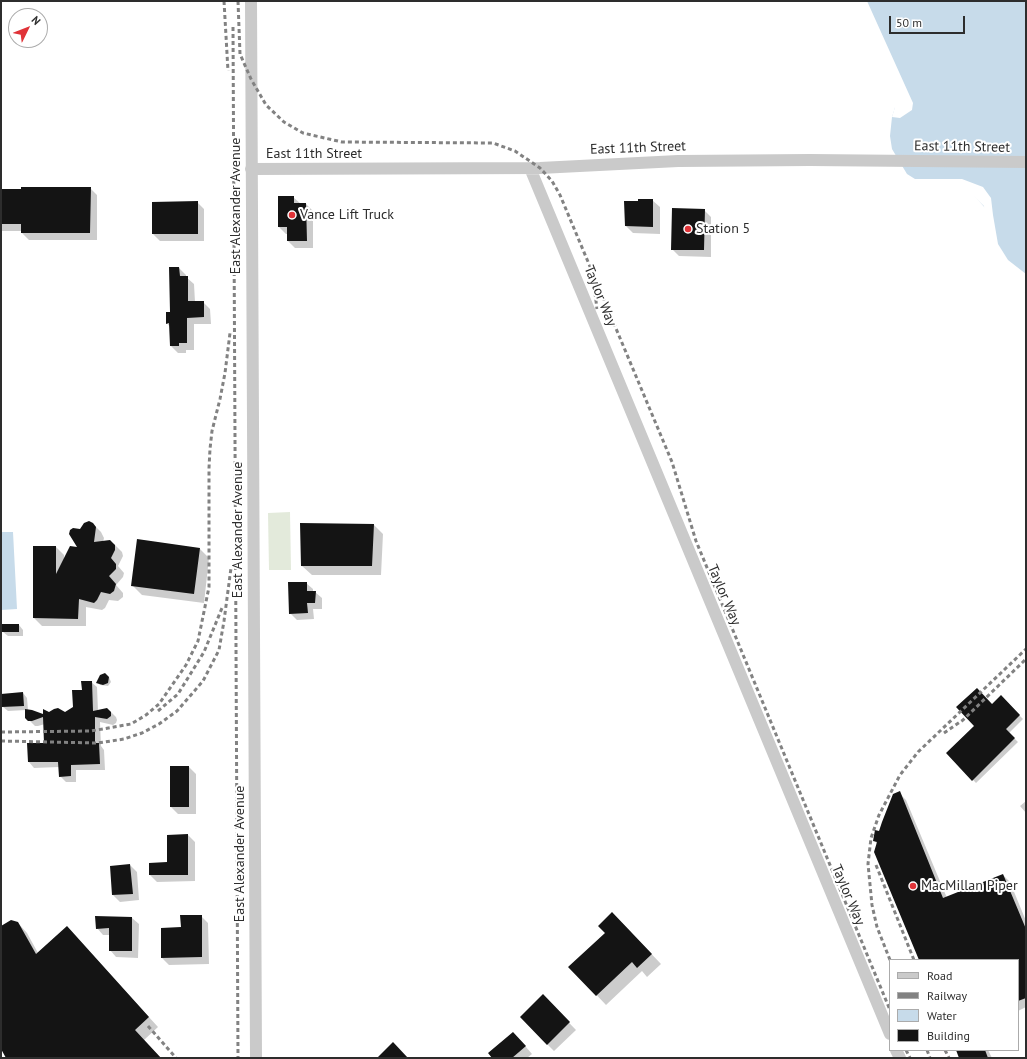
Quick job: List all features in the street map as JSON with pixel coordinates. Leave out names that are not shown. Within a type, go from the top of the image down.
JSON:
[{"type":"street","name":"East Alexander Avenue","points":[[251,1],[256,1058]]},
{"type":"street","name":"East 11th Street","points":[[251,169],[530,168],[678,161],[856,160],[1026,162]]},
{"type":"street","name":"Taylor Way","points":[[530,168],[889,1032]]},
{"type":"green space","points":[[290,512],[291,570],[269,570],[268,513]]},
{"type":"water","points":[[853,1],[1026,1],[1026,294],[998,257],[986,209],[969,190],[953,183],[915,179],[907,174],[892,149],[890,136],[892,117],[897,101]]},
{"type":"water","points":[[1,532],[13,532],[17,609],[1,610]]},
{"type":"pier","points":[[851,1],[867,1],[913,103],[912,110],[900,118],[892,117],[895,101]]},
{"type":"pier","points":[[915,179],[962,179],[983,187],[991,198],[998,244],[1008,260],[1026,274],[1026,294],[1019,288],[996,258],[987,238],[984,206],[968,191],[953,185],[914,181]]},
{"type":"building","points":[[21,187],[91,187],[90,233],[21,233],[21,224],[1,224],[1,189],[21,189]]},
{"type":"building","name":"Vance Lift Truck","points":[[278,196],[294,196],[294,203],[306,203],[307,241],[287,241],[287,227],[278,227]]},
{"type":"building","points":[[638,199],[653,199],[653,227],[625,226],[624,201],[638,201]]},
{"type":"building","points":[[198,201],[198,234],[152,234],[152,202]]},
{"type":"building","name":"Station 5","points":[[672,208],[705,209],[704,250],[671,250]]},
{"type":"building","points":[[169,267],[179,267],[180,276],[188,276],[188,301],[204,301],[204,317],[187,318],[187,343],[179,343],[179,346],[170,346],[169,323],[166,324],[166,312],[170,312]]},
{"type":"building","points":[[89,521],[96,527],[94,542],[110,540],[115,545],[115,550],[111,558],[116,564],[116,569],[109,576],[116,584],[114,591],[110,594],[101,592],[94,603],[79,599],[78,619],[33,618],[33,546],[56,546],[56,574],[70,546],[77,547],[69,534],[70,530],[73,528],[80,529],[84,523]]},
{"type":"building","points":[[300,523],[374,524],[372,566],[301,566]]},
{"type":"building","points":[[137,539],[200,548],[194,594],[131,586]]},
{"type":"building","points":[[288,582],[307,582],[307,591],[316,591],[315,603],[307,603],[308,613],[289,614]]},
{"type":"building","points":[[2,624],[19,624],[19,632],[2,632]]},
{"type":"building","points":[[105,673],[109,677],[108,683],[103,685],[96,683],[100,675]]},
{"type":"building","points":[[81,681],[92,681],[93,711],[107,708],[111,712],[111,716],[107,719],[95,717],[95,743],[99,743],[100,764],[71,765],[71,776],[59,777],[58,762],[28,762],[27,743],[44,743],[43,717],[28,721],[25,718],[25,709],[43,714],[43,709],[49,712],[58,708],[65,712],[73,707],[72,690],[82,690]]},
{"type":"building","points":[[977,688],[992,704],[1001,695],[1020,715],[1006,729],[1015,738],[972,781],[946,753],[974,726],[956,707]]},
{"type":"building","points":[[23,692],[24,706],[2,707],[1,694]]},
{"type":"building","points":[[170,766],[189,766],[189,807],[170,807]]},
{"type":"building","name":"MacMillan Piper","points":[[900,791],[943,898],[1003,874],[1026,929],[1026,998],[1019,1001],[1019,959],[919,959],[874,852],[877,842],[873,841],[875,830],[879,831],[893,794]]},
{"type":"building","points":[[188,834],[188,875],[149,875],[149,863],[167,862],[167,835]]},
{"type":"building","points":[[130,864],[133,894],[112,895],[110,866]]},
{"type":"building","points":[[612,912],[652,954],[637,968],[632,962],[596,996],[568,967],[605,933],[598,926]]},
{"type":"building","points":[[180,915],[202,915],[202,957],[161,958],[161,928],[181,927]]},
{"type":"building","points":[[95,916],[132,917],[132,951],[109,951],[109,928],[96,929]]},
{"type":"building","points":[[11,920],[18,922],[36,954],[67,926],[149,1017],[135,1030],[161,1058],[6,1058],[1,1049],[1,926]]},
{"type":"building","points":[[543,994],[570,1022],[547,1045],[520,1017]]},
{"type":"building","points":[[513,1032],[526,1046],[512,1058],[492,1058],[488,1053]]},
{"type":"building","points":[[393,1042],[408,1058],[377,1058]]},
{"type":"building","points":[[956,1051],[985,1051],[988,1058],[959,1058]]},
{"type":"railway","points":[[224,1],[228,71]]},
{"type":"railway","points":[[238,1],[240,54],[251,79],[266,105],[284,122],[303,133],[342,142],[493,143],[515,151],[540,168],[552,181],[560,195],[672,462],[696,541],[889,1008]]},
{"type":"railway","points":[[233,27],[238,1058]]},
{"type":"railway","points":[[593,286],[597,309]]},
{"type":"railway","points":[[1,732],[91,731],[131,724],[146,715],[159,704],[186,665],[198,641],[209,587],[210,449],[212,431],[225,373],[230,333]]},
{"type":"railway","points":[[1,741],[98,743],[124,739],[142,733],[159,724],[177,711],[203,681],[219,650],[231,568]]},
{"type":"railway","points":[[158,711],[178,694],[204,652],[222,608]]},
{"type":"railway","points":[[890,959],[877,927],[872,905],[868,864],[871,838],[879,815],[900,775],[918,752],[1026,649]]},
{"type":"railway","points":[[944,733],[963,720],[1026,659]]},
{"type":"railway","points":[[876,865],[914,959]]},
{"type":"railway","points":[[148,1026],[176,1058]]},
{"type":"railway","points":[[906,1051],[910,1058]]},
{"type":"railway","points":[[927,1051],[930,1058]]},
{"type":"railway","points":[[946,1051],[949,1058]]},
{"type":"place","name":"Vance Lift Truck","points":[[292,215]]},
{"type":"place","name":"Station 5","points":[[688,229]]},
{"type":"place","name":"MacMillan Piper","points":[[913,886]]}]
